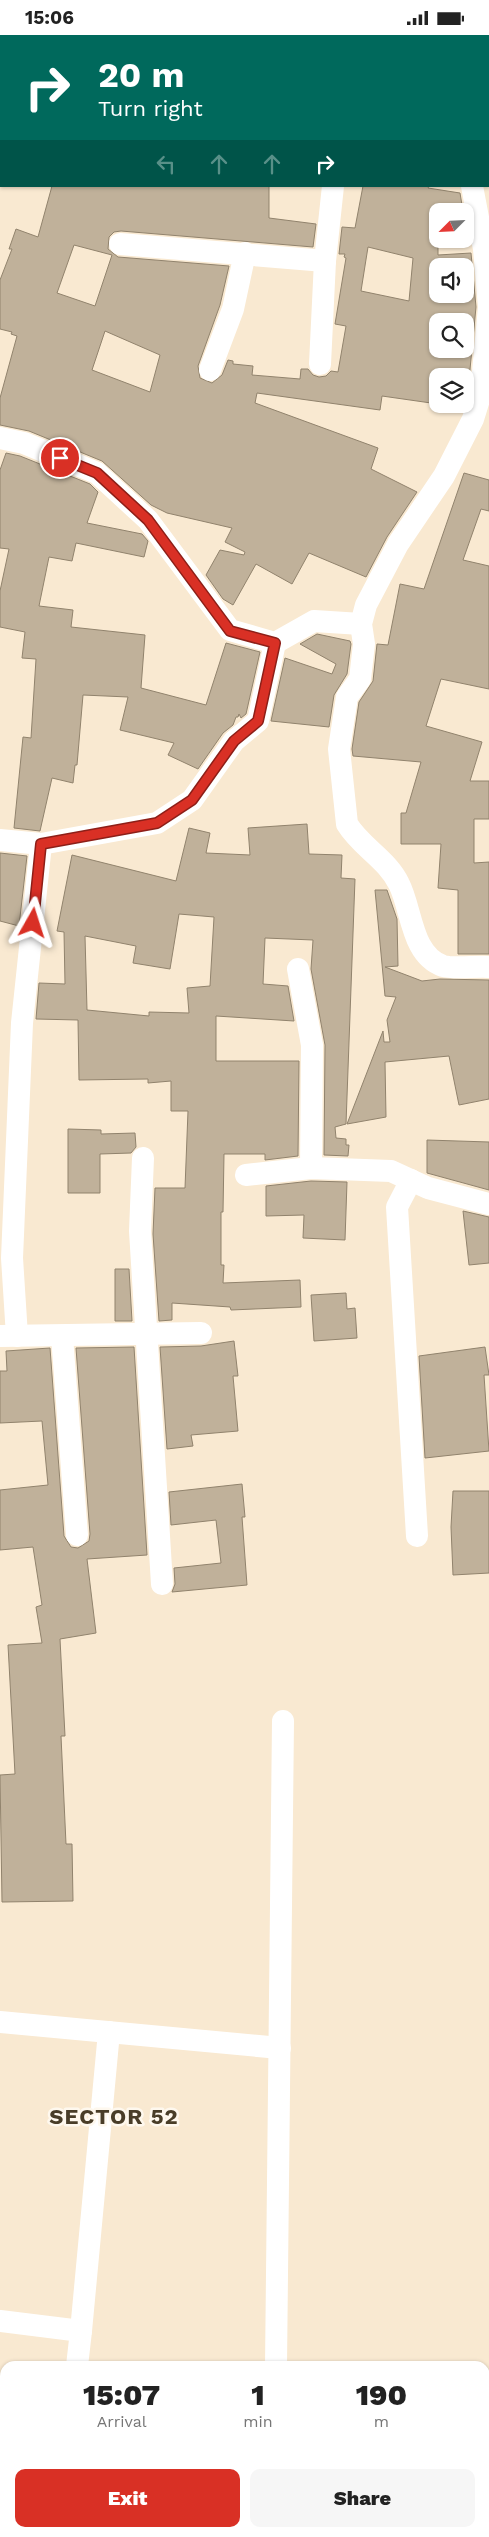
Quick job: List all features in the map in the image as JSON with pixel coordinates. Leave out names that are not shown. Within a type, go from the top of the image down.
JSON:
[{"type":"street","points":[[320,364],[325,261],[333,187]]},
{"type":"street","points":[[472,187],[484,249],[489,307],[481,393],[464,439],[444,476],[398,544],[369,598],[361,624],[364,644],[360,679],[347,697],[339,749],[347,824],[353,835],[380,857],[399,884],[420,946],[430,957],[443,966],[489,967]]},
{"type":"street","points":[[120,244],[325,261]]},
{"type":"street","points":[[210,370],[233,309],[245,253]]},
{"type":"street","points":[[0,437],[24,443],[97,473],[148,520],[230,631],[275,643],[314,621],[361,624]]},
{"type":"street","points":[[0,840],[41,844],[157,823],[192,800],[234,741],[258,721],[275,643]]},
{"type":"street","points":[[41,844],[22,1023],[8,1336],[201,1333]]},
{"type":"street","points":[[298,969],[312,1045],[311,1168]]},
{"type":"street","points":[[143,1158],[140,1231],[162,1583]]},
{"type":"street","points":[[246,1175],[311,1168],[391,1171],[428,1189],[489,1204]]},
{"type":"street","points":[[411,1180],[396,1207],[416,1536]]},
{"type":"street","points":[[62,1336],[77,1535]]},
{"type":"street","points":[[276,2361],[283,1721]]},
{"type":"street","points":[[0,2021],[280,2047]]},
{"type":"street","points":[[77,2361],[108,2032]]},
{"type":"street","points":[[0,2321],[80,2331]]},
{"type":"building","points":[[52,187],[269,187],[269,218],[316,224],[313,247],[121,231],[114,232],[109,237],[108,249],[118,257],[229,266],[220,305],[198,366],[200,378],[212,383],[222,375],[228,360],[233,361],[233,364],[253,366],[252,375],[300,379],[301,369],[308,369],[313,375],[319,377],[326,376],[331,371],[338,372],[346,326],[335,324],[346,258],[344,257],[345,254],[339,254],[342,227],[355,228],[363,187],[428,187],[460,193],[462,203],[429,203],[429,248],[438,248],[438,255],[471,253],[471,258],[429,258],[429,303],[474,303],[474,285],[476,307],[474,328],[474,313],[429,313],[429,358],[471,358],[470,368],[429,368],[429,403],[382,396],[380,410],[257,393],[255,403],[378,448],[371,469],[417,492],[387,537],[366,577],[309,553],[292,584],[256,564],[233,605],[223,599],[206,575],[220,550],[244,555],[245,552],[225,542],[232,528],[167,513],[151,505],[102,461],[29,431],[0,425],[0,398],[17,336],[11,334],[12,332],[0,329],[0,280],[12,249],[9,249],[16,229],[38,237]],"holes":[[[74,245],[112,255],[95,306],[57,293]],[[368,247],[413,258],[409,301],[361,291]],[[105,331],[160,355],[150,392],[92,370]]]},
{"type":"building","points":[[6,453],[20,456],[90,484],[98,492],[87,523],[142,534],[148,541],[144,557],[76,543],[72,561],[49,557],[39,606],[73,610],[71,627],[145,635],[141,688],[206,705],[226,643],[260,652],[246,714],[241,718],[239,714],[236,717],[233,725],[223,733],[198,769],[168,755],[174,743],[120,730],[128,697],[83,695],[77,765],[75,765],[73,783],[52,778],[40,831],[14,828],[23,737],[31,738],[36,659],[22,658],[25,632],[0,627],[0,591],[9,549],[0,548],[0,470]]},
{"type":"building","points":[[464,473],[489,480],[489,511],[481,509],[463,560],[489,566],[489,689],[441,679],[426,726],[482,742],[470,781],[489,781],[489,819],[474,819],[474,863],[489,862],[489,954],[458,954],[458,890],[438,888],[441,844],[401,844],[401,813],[406,813],[421,762],[353,756],[352,749],[359,702],[373,681],[377,644],[388,645],[400,584],[424,589]]},
{"type":"building","points":[[317,634],[350,641],[351,644],[347,674],[334,695],[329,727],[271,721],[285,658],[332,674],[336,664],[300,644]]},
{"type":"building","points":[[307,824],[309,854],[342,855],[341,878],[355,879],[346,1124],[335,1127],[336,1138],[346,1139],[346,1145],[349,1145],[348,1156],[324,1155],[325,1045],[311,969],[313,940],[265,938],[263,984],[288,986],[294,1021],[216,1016],[216,1061],[299,1061],[298,1156],[265,1160],[265,1154],[224,1154],[221,1265],[224,1265],[223,1283],[300,1280],[301,1307],[231,1310],[230,1307],[172,1303],[172,1320],[159,1321],[153,1234],[155,1188],[185,1188],[188,1111],[171,1111],[171,1081],[148,1083],[148,1079],[79,1080],[78,1020],[36,1019],[39,983],[65,984],[64,932],[57,931],[72,855],[176,881],[189,828],[210,833],[206,853],[250,855],[248,828]],"holes":[[[179,914],[214,917],[210,986],[187,988],[189,1013],[149,1012],[149,1016],[87,1010],[85,936],[136,946],[133,963],[170,969]]]},
{"type":"building","points":[[0,853],[27,856],[19,926],[0,921]]},
{"type":"building","points":[[375,890],[387,890],[397,919],[398,966],[385,967],[422,981],[440,979],[489,980],[489,1099],[459,1105],[449,1056],[385,1062],[386,1117],[347,1124],[383,1031],[384,1042],[390,1042],[387,1020],[396,997],[385,996]]},
{"type":"building","points":[[68,1129],[101,1130],[101,1134],[135,1133],[136,1147],[131,1153],[100,1154],[100,1193],[68,1193]]},
{"type":"building","points":[[427,1140],[489,1142],[489,1190],[427,1173]]},
{"type":"building","points":[[311,1181],[347,1182],[345,1240],[303,1238],[304,1215],[266,1216],[266,1186]]},
{"type":"building","points":[[463,1211],[489,1217],[489,1263],[469,1265]]},
{"type":"building","points":[[115,1269],[129,1269],[132,1321],[115,1321]]},
{"type":"building","points":[[346,1293],[347,1309],[355,1308],[357,1338],[314,1341],[311,1295]]},
{"type":"building","points":[[234,1341],[238,1376],[233,1376],[238,1431],[191,1435],[193,1446],[167,1449],[160,1347],[201,1346]]},
{"type":"building","points":[[134,1347],[147,1555],[87,1559],[96,1633],[60,1639],[65,1736],[61,1736],[66,1844],[72,1844],[73,1901],[2,1902],[0,1775],[15,1774],[8,1645],[42,1643],[36,1607],[42,1605],[33,1547],[0,1550],[0,1490],[48,1485],[42,1421],[0,1423],[0,1371],[7,1371],[6,1351],[50,1348],[64,1536],[71,1547],[78,1548],[89,1541],[90,1534],[76,1348]]},
{"type":"building","points":[[485,1347],[489,1375],[484,1375],[489,1451],[425,1458],[419,1356]]},
{"type":"building","points":[[242,1484],[245,1517],[242,1517],[247,1585],[172,1592],[175,1584],[174,1568],[221,1563],[216,1520],[171,1525],[169,1492]]},
{"type":"building","points":[[453,1491],[489,1491],[489,1573],[453,1575],[451,1527]]},
{"type":"district","name":"SECTOR 52","points":[[114,2116]]},
{"type":"route","points":[[33,923],[41,844],[157,823],[192,800],[234,741],[258,721],[275,643],[230,631],[148,520],[97,473],[60,458]]}]
